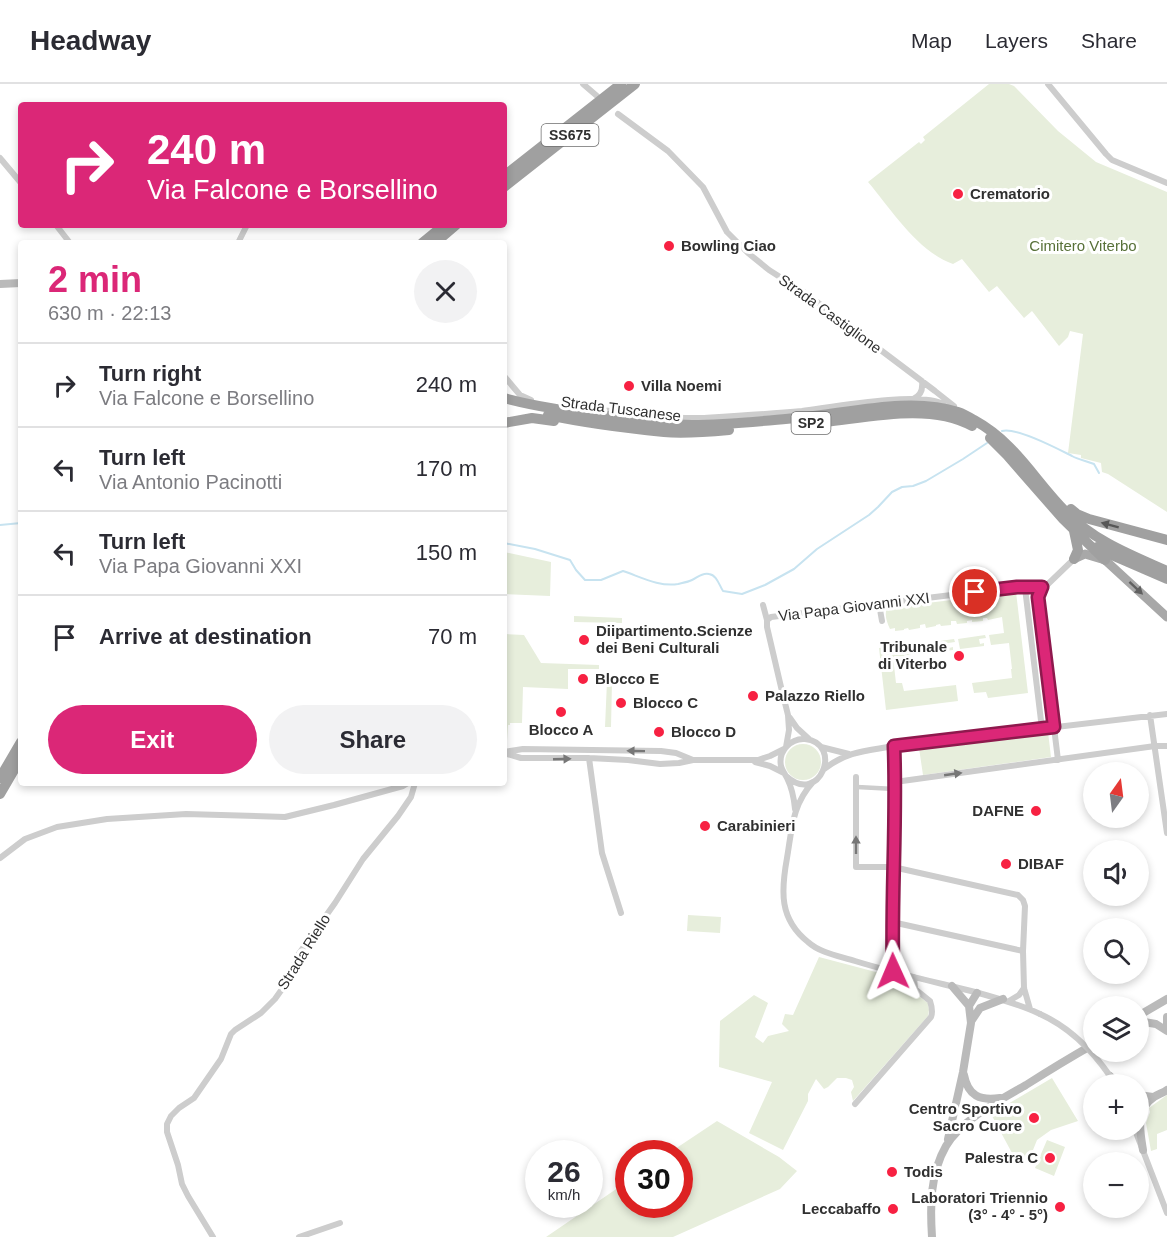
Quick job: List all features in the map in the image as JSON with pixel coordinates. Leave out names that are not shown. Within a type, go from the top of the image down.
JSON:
[{"type":"highway","name":"SS675","points":[[507,174],[621,84]]},
{"type":"highway","name":"SS675","points":[[507,184],[635,84]]},
{"type":"highway","points":[[426,240],[440,228]]},
{"type":"highway","points":[[438,240],[452,228]]},
{"type":"highway","points":[[507,396],[529,400]]},
{"type":"highway","name":"Strada Tuscanese","points":[[507,397],[554,410],[691,425],[799,418],[897,406],[952,408],[1001,437],[1038,479]]},
{"type":"highway","name":"Strada Tuscanese","points":[[507,406],[569,419],[664,432],[696,433],[917,412],[942,415],[964,422],[996,443],[1077,534]]},
{"type":"highway","points":[[507,422],[532,418],[552,421],[569,419]]},
{"type":"highway","points":[[1038,479],[1077,514],[1167,540]]},
{"type":"highway","name":"SP2","points":[[1038,479],[1066,512],[1090,533],[1103,542],[1167,571]]},
{"type":"highway","points":[[1074,559],[1078,550],[1077,534]]},
{"type":"highway","name":"SP2","points":[[1077,534],[1105,560]]},
{"type":"highway","name":"SP2","points":[[1077,534],[1107,553],[1167,579]]},
{"type":"highway","points":[[0,778],[18,747]]},
{"type":"highway","points":[[0,795],[18,763]]},
{"type":"main road","points":[[0,284],[18,283]]},
{"type":"main road","points":[[1074,559],[1085,554],[1105,560]]},
{"type":"main road","name":"SP2","points":[[1105,560],[1167,617]]},
{"type":"main road","points":[[952,986],[969,1006],[971,1023]]},
{"type":"main road","points":[[969,1006],[977,993]]},
{"type":"main road","points":[[977,993],[980,1008]]},
{"type":"main road","points":[[1149,1010],[1167,999]]},
{"type":"main road","points":[[932,1237],[930,1208],[932,1186],[956,1110],[971,1023],[980,1008],[1006,1000]]},
{"type":"main road","points":[[1167,1017],[1167,1024]]},
{"type":"main road","points":[[1149,1022],[1156,1023],[1167,1031]]},
{"type":"main road","points":[[947,1144],[960,1128],[1004,1097],[1083,1050]]},
{"type":"main road","points":[[963,1072],[966,1085],[975,1096],[987,1099],[1004,1097]]},
{"type":"main road","points":[[1149,1098],[1167,1090]]},
{"type":"main road","points":[[1141,1140],[1143,1150]]},
{"type":"street","points":[[583,84],[597,96]]},
{"type":"street","points":[[1048,84],[1113,160],[1167,183]]},
{"type":"street","name":"Strada Castiglione","points":[[618,114],[668,151],[703,187],[727,232],[748,253],[922,381],[952,408]]},
{"type":"street","points":[[0,158],[18,179]]},
{"type":"street","points":[[58,228],[68,240]]},
{"type":"street","points":[[507,380],[515,390],[529,400]]},
{"type":"street","points":[[913,399],[917,398],[921,392],[922,381]]},
{"type":"street","name":"Strada Tuscanese","points":[[529,400],[666,417],[701,418],[800,411],[913,399],[932,400],[952,408]]},
{"type":"street","points":[[1058,760],[1038,597],[1042,587],[1074,559]]},
{"type":"street","name":"Via Papa Giovanni XXI","points":[[767,620],[771,617],[1017,587],[1042,587]]},
{"type":"street","points":[[1025,588],[1042,729]]},
{"type":"street","points":[[763,604],[778,677],[790,720],[820,747],[849,754]]},
{"type":"street","points":[[879,604],[882,621]]},
{"type":"street","points":[[1030,633],[1041,632]]},
{"type":"street","points":[[1038,701],[1050,699]]},
{"type":"street","points":[[824,769],[849,754],[894,746],[1167,714]]},
{"type":"street","points":[[788,715],[789,730],[781,766],[793,793],[795,813]]},
{"type":"street","points":[[1150,715],[1167,833]]},
{"type":"street","points":[[507,754],[520,758],[588,758],[660,764],[693,760],[758,760],[785,748],[795,740],[810,740]]},
{"type":"street","points":[[893,971],[894,746]]},
{"type":"street","points":[[856,787],[895,785],[1167,746]]},
{"type":"street","points":[[820,747],[825,758],[824,769],[822,774],[802,794],[795,813],[782,887],[784,904],[794,927],[809,943],[819,949],[914,977],[1006,1000],[1030,1009],[1061,1026],[1077,1038],[1108,1074]]},
{"type":"street","points":[[507,752],[523,749],[661,752],[676,753],[693,760]]},
{"type":"street","points":[[588,758],[602,853],[621,913]]},
{"type":"street","points":[[745,760],[764,764],[801,784],[813,782]]},
{"type":"street","points":[[856,777],[856,867],[893,867],[1020,897],[1023,900],[1025,906],[1024,988],[1030,1009]]},
{"type":"street","points":[[0,858],[25,839],[57,827],[107,819],[186,814],[285,817],[403,786]]},
{"type":"street","name":"Strada Riello","points":[[213,1237],[182,1184],[166,1124],[179,1108],[194,1098],[221,1059],[231,1034],[261,1013],[275,999],[287,982],[298,955],[363,859],[411,798],[414,786]]},
{"type":"street","points":[[892,922],[1023,951]]},
{"type":"street","points":[[855,1104],[931,1017],[930,1001],[915,989],[914,977]]},
{"type":"street","points":[[1006,1000],[1019,995],[1024,988]]},
{"type":"street","points":[[1019,995],[1021,1006]]},
{"type":"street","points":[[1139,1140],[1167,1213]]},
{"type":"street","points":[[1160,1195],[1167,1192]]},
{"type":"street","points":[[299,1237],[340,1223]]},
{"type":"green space","name":"Cimitero Viterbo","points":[[989,84],[1014,86],[1058,131],[1096,162],[1167,192],[1167,512],[1102,472],[1101,463],[1081,458],[1081,455],[1068,453],[1083,334],[1070,331],[1068,337],[1059,346],[1032,311],[1024,318],[997,286],[989,292],[962,259],[953,264],[928,250],[906,229],[868,182],[919,142],[921,144],[925,140],[923,137]]},
{"type":"green space","points":[[507,553],[551,562],[550,596],[507,594]]},
{"type":"green space","points":[[1016,592],[1028,693],[988,698],[986,692],[974,693],[972,683],[1012,678],[1009,643],[991,645],[989,635],[1004,633],[1002,617],[988,620],[983,618],[983,621],[972,622],[972,620],[957,624],[956,621],[951,621],[951,625],[941,626],[940,624],[926,628],[925,624],[920,625],[920,628],[895,631],[895,628],[890,629],[886,618],[887,608]]},
{"type":"green space","points":[[574,616],[622,618],[622,623],[574,622]]},
{"type":"green space","points":[[507,634],[524,635],[541,663],[599,665],[599,669],[568,669],[568,689],[523,687],[522,723],[508,725],[507,741]]},
{"type":"green space","points":[[985,635],[986,638],[979,639],[980,644],[984,643],[984,646],[960,649],[958,639]]},
{"type":"green space","points":[[954,639],[955,642],[948,643],[949,648],[953,647],[953,650],[928,653],[926,643]]},
{"type":"green space","points":[[922,643],[923,645],[916,647],[921,654],[893,657],[896,683],[902,683],[904,691],[956,685],[958,701],[886,710],[879,648]]},
{"type":"green space","points":[[607,681],[612,682],[611,727],[605,727]]},
{"type":"green space","points":[[1048,732],[1051,757],[923,775],[919,748]]},
{"type":"green space","points":[[803,744],[816,749],[821,762],[816,775],[803,780],[790,775],[785,762],[790,749]]},
{"type":"green space","points":[[688,915],[721,917],[720,933],[687,931]]},
{"type":"green space","points":[[819,957],[906,980],[912,991],[928,1003],[928,1016],[853,1101],[852,1080],[837,1078],[824,1089],[816,1079],[808,1094],[808,1101],[783,1150],[749,1133],[772,1082],[719,1067],[720,1021],[754,995],[768,1003],[755,1037],[763,1043],[768,1036],[789,1031],[782,1024],[785,1014],[793,1015]]},
{"type":"green space","name":"Centro Sportivo Sacro Cuore","points":[[1052,1078],[1078,1121],[1051,1130],[1037,1140],[1029,1160],[1012,1153],[991,1114]]},
{"type":"green space","points":[[1167,1095],[1167,1130],[1157,1134],[1157,1149],[1151,1151],[1149,1140],[1149,1108]]},
{"type":"green space","points":[[717,1121],[779,1157],[797,1171],[780,1189],[673,1237],[546,1237],[574,1218],[603,1218],[603,1198],[615,1190],[615,1218],[693,1218],[693,1140],[688,1140]]},
{"type":"green space","name":"Palestra C","points":[[1047,1140],[1065,1147],[1054,1176],[1035,1168]]},
{"type":"waterway","points":[[1002,431],[1017,432],[1037,439],[1094,464],[1099,473]]},
{"type":"waterway","points":[[507,544],[535,549],[570,560],[585,580],[601,580],[623,571],[650,581],[671,585],[706,574],[714,576],[723,591],[742,594],[765,585],[794,569],[817,549],[869,515],[892,492],[926,481],[987,443]]},
{"type":"waterway","points":[[0,525],[18,523]]},
{"type":"place","name":"Crematorio","points":[[958,194]]},
{"type":"place","name":"Bowling Ciao","points":[[669,246]]},
{"type":"place","name":"Villa Noemi","points":[[629,386]]},
{"type":"place","name":"Diipartimento.Scienze dei Beni Culturali","points":[[584,640]]},
{"type":"place","name":"Tribunale di Viterbo","points":[[959,656]]},
{"type":"place","name":"Blocco E","points":[[583,679]]},
{"type":"place","name":"Palazzo Riello","points":[[753,696]]},
{"type":"place","name":"Blocco C","points":[[621,703]]},
{"type":"place","name":"Blocco A","points":[[561,712]]},
{"type":"place","name":"Blocco D","points":[[659,732]]},
{"type":"place","name":"DAFNE","points":[[1036,811]]},
{"type":"place","name":"Carabinieri","points":[[705,826]]},
{"type":"place","name":"DIBAF","points":[[1006,864]]},
{"type":"place","name":"Centro Sportivo Sacro Cuore","points":[[1034,1118]]},
{"type":"place","name":"Palestra C","points":[[1050,1158]]},
{"type":"place","name":"Todis","points":[[892,1172]]},
{"type":"place","name":"Laboratori Triennio (3° - 4° - 5°)","points":[[1060,1207]]},
{"type":"place","name":"Leccabaffo","points":[[893,1209]]},
{"type":"route","points":[[893,971],[894,746],[1054,727],[1041,632],[1038,597],[1042,587],[1017,587],[975,592]]}]
